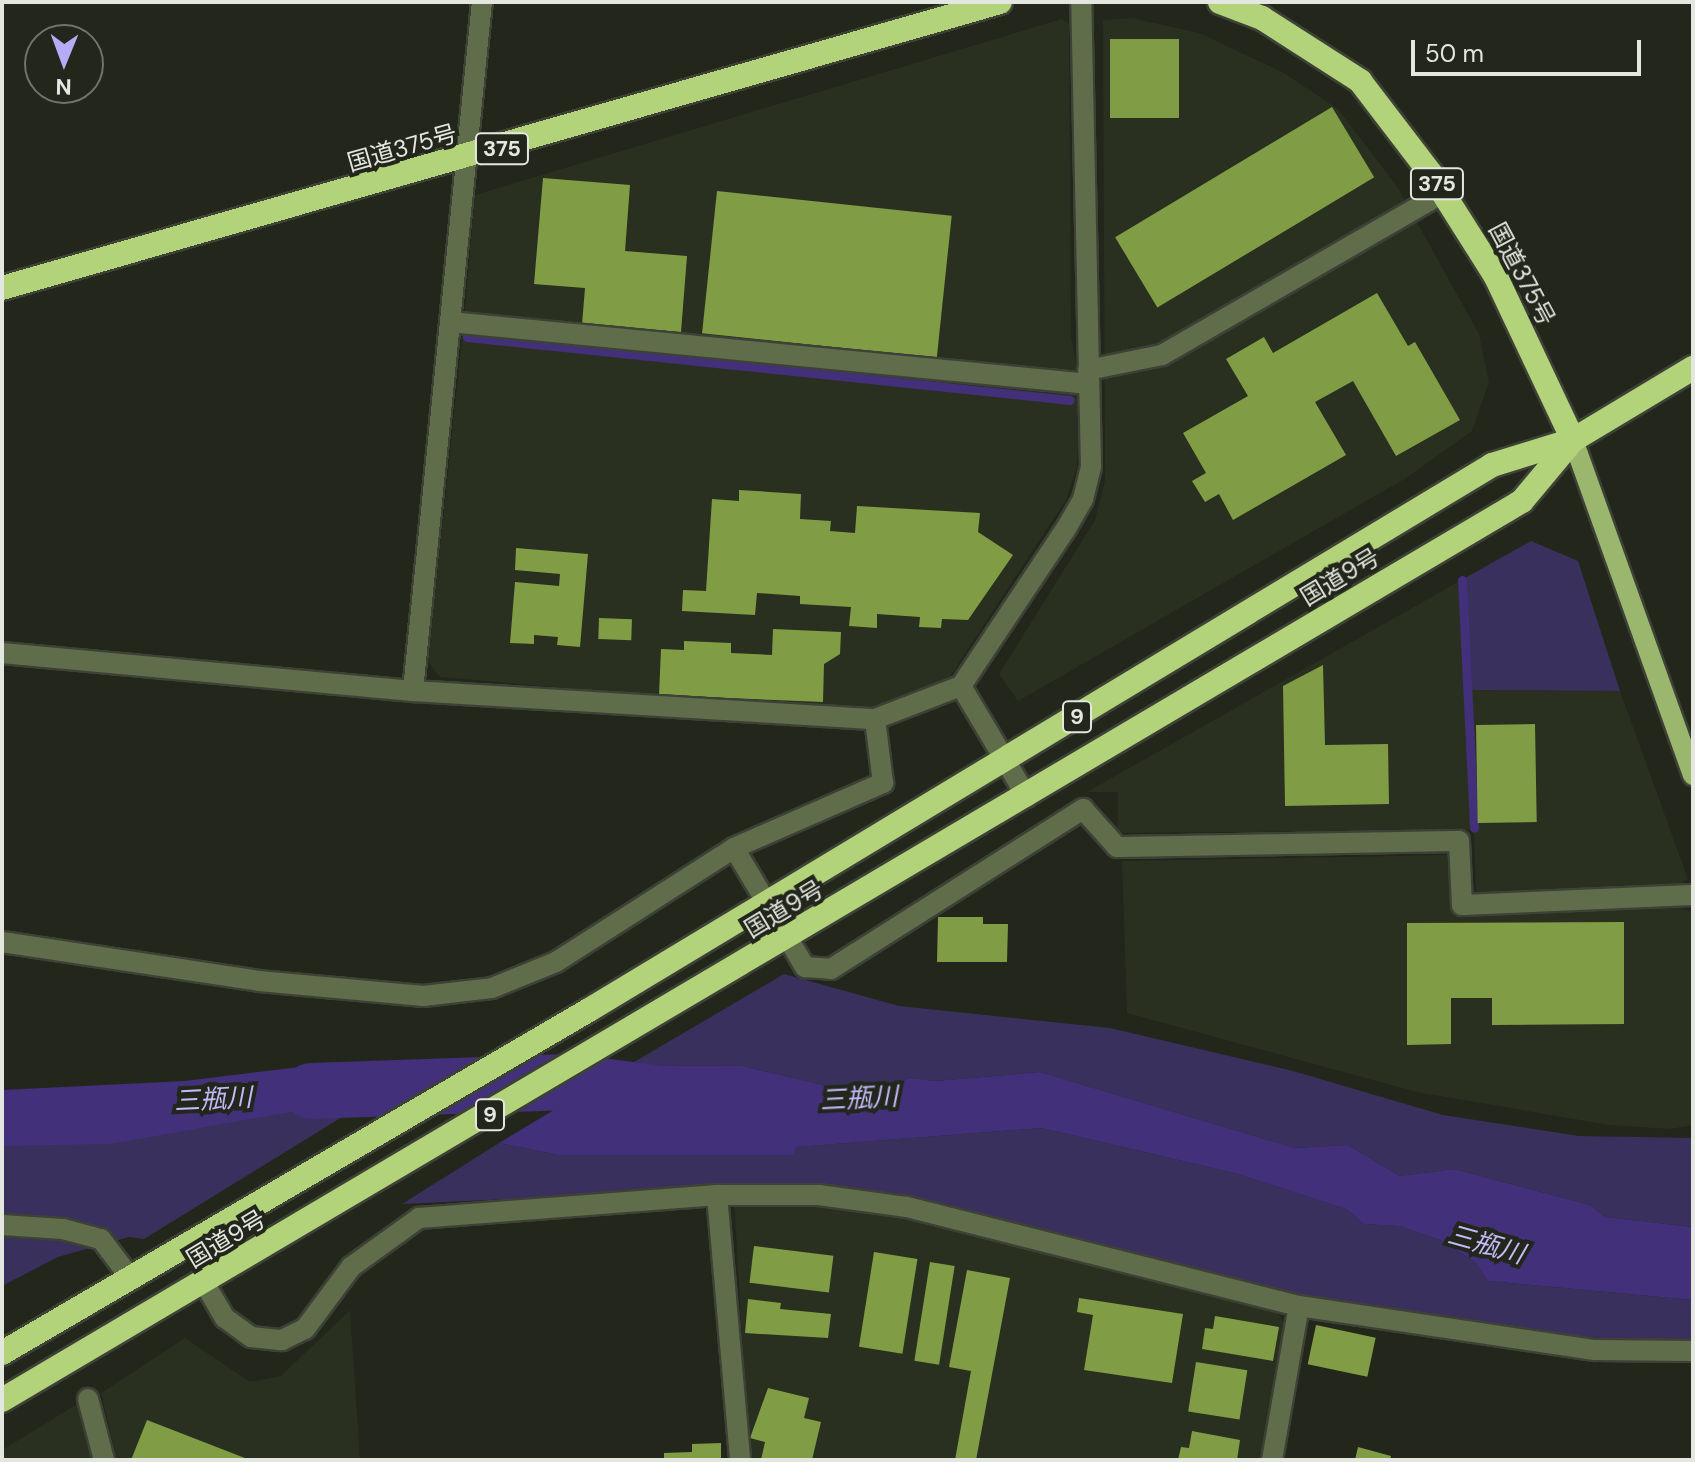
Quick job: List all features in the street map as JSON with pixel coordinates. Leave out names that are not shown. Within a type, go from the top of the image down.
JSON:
[{"type":"highway","name":"国道375号","points":[[2,288],[466,159],[1000,2]]},
{"type":"highway","name":"国道375号","points":[[1220,2],[1262,18],[1360,81],[1443,193],[1496,277],[1573,440]]},
{"type":"highway","name":"国道9号","points":[[2,1353],[210,1235],[767,904],[1492,465],[1573,440],[1693,368]]},
{"type":"highway","name":"国道9号","points":[[2,1400],[205,1284],[1522,501],[1573,440]]},
{"type":"main road","points":[[1573,440],[1693,775]]},
{"type":"street","points":[[413,691],[482,2]]},
{"type":"street","points":[[2,653],[413,691],[875,719],[961,686],[1083,499],[1091,467],[1081,2]]},
{"type":"street","points":[[450,322],[1089,377],[1162,355],[1443,193]]},
{"type":"street","points":[[961,686],[1027,797]]},
{"type":"street","points":[[2,942],[259,981],[423,996],[492,988],[556,962],[734,848],[883,783],[875,719]]},
{"type":"street","points":[[734,848],[805,967],[831,969],[1083,809],[1117,847],[1459,841],[1462,905],[1693,895]]},
{"type":"street","points":[[717,1195],[740,1460]]},
{"type":"street","points":[[205,1284],[225,1318],[251,1337],[282,1340],[305,1329],[351,1267],[419,1218],[717,1195],[819,1195],[907,1207],[1299,1306],[1595,1350],[1693,1351]]},
{"type":"street","points":[[2,1225],[63,1229],[101,1239],[132,1280]]},
{"type":"street","points":[[1272,1460],[1299,1306]]},
{"type":"street","points":[[88,1399],[104,1460]]},
{"type":"shaded area","points":[[1132,18],[1199,33],[1284,73],[1338,109],[1398,188],[1479,334],[1489,382],[1472,431],[1406,478],[1018,701],[999,674],[1095,520],[1105,480],[1103,20]]},
{"type":"shaded area","points":[[1062,19],[1069,24],[1071,336],[1079,377],[464,318],[475,195]]},
{"type":"shaded area","points":[[463,328],[1080,388],[1077,468],[1066,500],[949,678],[876,707],[841,712],[440,677],[428,662]]},
{"type":"shaded area","points":[[1531,541],[1578,561],[1620,691],[1471,690],[1465,578]]},
{"type":"shaded area","points":[[1465,578],[1471,690],[1620,691],[1688,879],[1667,891],[1476,892],[1474,830],[1118,833],[1118,792],[1087,792]]},
{"type":"shaded area","points":[[1447,855],[1453,910],[1670,905],[1693,912],[1693,1125],[1670,1129],[1609,1125],[1417,1092],[1127,1013],[1122,861]]},
{"type":"shaded area","points":[[784,974],[899,1006],[1110,1028],[1293,1071],[1443,1115],[1579,1136],[1693,1138],[1693,1227],[1605,1217],[1590,1205],[1454,1169],[1400,1176],[1348,1145],[1295,1148],[1040,1072],[935,1081],[911,1078],[852,1092],[743,1066],[629,1065]]},
{"type":"shaded area","points":[[335,1104],[360,1106],[144,1239],[129,1237],[58,1257],[2,1286],[2,1146]]},
{"type":"shaded area","points":[[1042,1128],[1238,1174],[1346,1209],[1364,1224],[1399,1226],[1440,1240],[1475,1262],[1488,1281],[1693,1300],[1693,1342],[1555,1336],[1357,1310],[922,1203],[820,1185],[402,1204],[499,1143],[558,1155],[792,1155],[795,1147]]},
{"type":"shaded area","points":[[734,1199],[900,1212],[1276,1309],[1286,1327],[1261,1460],[749,1460]]},
{"type":"shaded area","points":[[350,1310],[360,1460],[117,1460],[101,1393],[185,1338],[250,1382],[281,1376]]},
{"type":"shaded area","points":[[79,1403],[93,1460],[2,1460],[2,1450]]},
{"type":"water","points":[[333,1063],[425,1066],[360,1106],[335,1104],[111,1144],[2,1146],[2,1090],[185,1081]]},
{"type":"water","points":[[629,1065],[743,1066],[852,1092],[911,1078],[935,1081],[1040,1072],[1295,1148],[1348,1145],[1400,1176],[1454,1169],[1590,1205],[1605,1217],[1693,1227],[1693,1300],[1488,1281],[1475,1262],[1440,1240],[1399,1226],[1364,1224],[1346,1209],[1238,1174],[1042,1128],[796,1147],[793,1155],[558,1155],[499,1143]]},
{"type":"building","points":[[1110,39],[1179,39],[1179,118],[1110,118]]},
{"type":"building","points":[[1332,107],[1374,177],[1157,308],[1115,237]]},
{"type":"building","points":[[543,178],[630,185],[625,251],[687,256],[681,332],[582,324],[585,288],[534,284]]},
{"type":"building","points":[[717,191],[952,216],[937,358],[702,333]]},
{"type":"building","points":[[1377,293],[1408,346],[1415,342],[1460,420],[1396,456],[1353,381],[1315,402],[1346,455],[1233,520],[1219,494],[1205,502],[1192,481],[1206,473],[1183,433],[1248,396],[1226,359],[1264,337],[1273,353]]},
{"type":"building","points":[[739,490],[801,494],[800,519],[831,521],[830,531],[855,533],[857,506],[980,513],[978,532],[1013,555],[968,620],[942,619],[941,628],[919,627],[920,617],[877,614],[877,628],[849,626],[851,607],[800,604],[800,596],[757,593],[755,615],[682,611],[683,590],[706,591],[712,499],[739,501]]},
{"type":"building","points":[[516,548],[588,554],[580,647],[557,645],[558,637],[534,635],[534,644],[510,643],[515,582],[559,586],[560,574],[515,570]]},
{"type":"building","points":[[599,618],[632,619],[631,640],[598,639]]},
{"type":"building","points":[[773,629],[841,632],[840,654],[824,664],[823,702],[659,695],[661,649],[684,650],[684,641],[731,643],[731,653],[772,655]]},
{"type":"building","points":[[1323,665],[1325,745],[1388,744],[1389,804],[1285,806],[1283,686]]},
{"type":"building","points":[[1535,724],[1537,822],[1478,823],[1476,725]]},
{"type":"building","points":[[938,917],[983,917],[983,924],[1008,924],[1007,962],[937,962]]},
{"type":"building","points":[[1624,922],[1624,1024],[1492,1025],[1492,998],[1451,998],[1451,1044],[1407,1045],[1407,923]]},
{"type":"building","points":[[754,1246],[833,1256],[829,1292],[749,1283]]},
{"type":"building","points":[[874,1252],[917,1259],[902,1354],[859,1347]]},
{"type":"building","points":[[930,1262],[955,1266],[939,1365],[914,1361]]},
{"type":"building","points":[[967,1270],[1010,1278],[976,1460],[955,1460],[971,1371],[949,1367]]},
{"type":"building","points":[[1079,1298],[1183,1314],[1172,1383],[1084,1370],[1093,1315],[1077,1312]]},
{"type":"building","points":[[748,1299],[781,1303],[780,1309],[831,1314],[828,1338],[745,1333]]},
{"type":"building","points":[[1215,1316],[1279,1327],[1273,1361],[1202,1349],[1205,1328],[1213,1329]]},
{"type":"building","points":[[1316,1325],[1376,1338],[1367,1377],[1308,1364]]},
{"type":"building","points":[[1196,1362],[1247,1370],[1240,1420],[1188,1411]]},
{"type":"building","points":[[768,1388],[809,1398],[804,1418],[821,1422],[812,1460],[761,1460],[765,1442],[750,1438]]},
{"type":"building","points":[[147,1420],[250,1460],[131,1460]]},
{"type":"building","points":[[1192,1431],[1240,1440],[1237,1460],[1178,1460],[1181,1447],[1189,1448]]},
{"type":"building","points":[[721,1443],[721,1460],[664,1460],[664,1453],[692,1452],[692,1444]]},
{"type":"building","points":[[1358,1447],[1391,1456],[1390,1460],[1355,1460]]},
{"type":"waterway","points":[[467,337],[1070,400]]},
{"type":"waterway","points":[[1462,580],[1474,828]]},
{"type":"waterway","name":"三瓶川","points":[[311,1091],[570,1082],[671,1095]]}]
